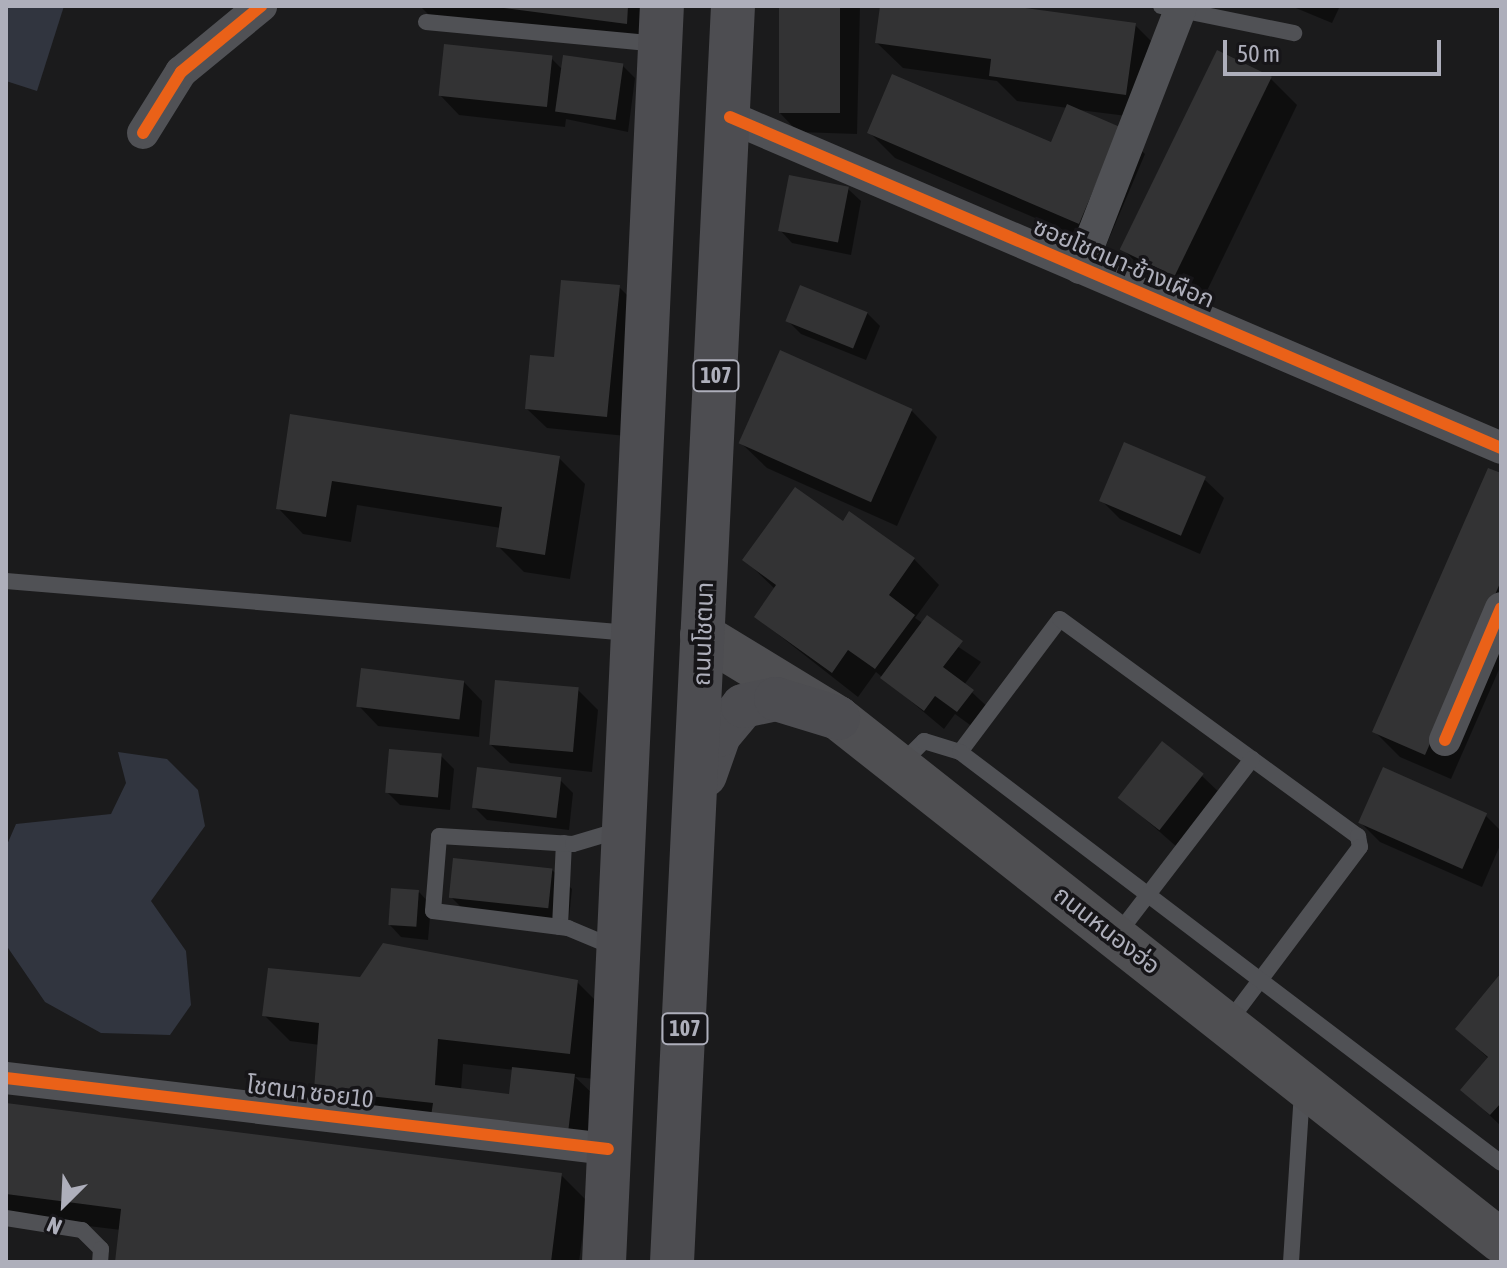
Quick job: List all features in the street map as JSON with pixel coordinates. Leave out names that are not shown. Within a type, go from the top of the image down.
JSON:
[{"type":"main road","name":"ถนนโชตนา","points":[[672,1262],[697,797],[733,6]]},
{"type":"main road","points":[[604,1262],[661,25]]},
{"type":"main road","points":[[632,633],[702,635]]},
{"type":"main road","name":"ถนนหนองฮ่อ","points":[[702,635],[838,718],[1501,1241]]},
{"type":"main road","points":[[697,797],[719,735],[743,706],[776,699],[838,718]]},
{"type":"street","points":[[143,133],[181,72],[261,6]]},
{"type":"street","points":[[1080,268],[1171,8]]},
{"type":"street","name":"ซอยโชตนา-ช้างเผือก","points":[[730,117],[1501,448]]},
{"type":"street","points":[[1445,740],[1501,608]]},
{"type":"street","name":"โชตนา ซอย10","points":[[6,1078],[608,1149]]},
{"type":"lane","points":[[1171,8],[1294,33]]},
{"type":"lane","points":[[426,22],[661,25]]},
{"type":"lane","points":[[6,581],[632,633]]},
{"type":"lane","points":[[960,752],[1060,619],[1358,836],[1360,847],[1227,1024]]},
{"type":"lane","points":[[899,765],[924,741],[960,752],[1501,1163]]},
{"type":"lane","points":[[1116,937],[1252,759]]},
{"type":"lane","points":[[619,950],[560,927],[433,911],[439,836],[564,843],[626,828]]},
{"type":"lane","points":[[560,927],[564,843]]},
{"type":"lane","points":[[1291,1262],[1302,1084]]},
{"type":"lane","points":[[6,1218],[82,1230],[101,1249],[100,1262]]},
{"type":"shaded area","points":[[6,6],[64,6],[37,91],[6,81]]},
{"type":"shaded area","points":[[118,752],[167,759],[198,790],[205,826],[151,901],[186,951],[191,1005],[170,1035],[101,1033],[45,1002],[6,945],[6,847],[16,824],[111,814],[126,783]]},
{"type":"building","points":[[488,6],[628,6],[627,24]]},
{"type":"building","points":[[779,6],[840,6],[840,113],[779,113]]},
{"type":"building","points":[[880,6],[1011,6],[1136,23],[1126,95],[989,76],[991,59],[875,43]]},
{"type":"building","points":[[444,44],[552,55],[547,107],[439,96]]},
{"type":"building","points":[[1217,50],[1272,77],[1175,276],[1120,250]]},
{"type":"building","points":[[563,55],[623,63],[615,120],[555,111]]},
{"type":"building","points":[[892,74],[1051,142],[1067,104],[1120,127],[1079,224],[867,133]]},
{"type":"building","points":[[789,175],[849,187],[838,243],[778,231]]},
{"type":"building","points":[[561,280],[620,285],[607,417],[525,409],[530,355],[554,357]]},
{"type":"building","points":[[800,285],[868,312],[853,349],[785,321]]},
{"type":"building","points":[[780,350],[912,409],[871,502],[739,443]]},
{"type":"building","points":[[290,414],[560,456],[545,555],[496,547],[502,507],[332,481],[326,517],[276,509]]},
{"type":"building","points":[[1124,442],[1206,477],[1181,536],[1099,501]]},
{"type":"building","points":[[1488,468],[1501,473],[1501,581],[1425,755],[1372,732]]},
{"type":"building","points":[[795,487],[843,521],[849,511],[915,558],[889,595],[915,615],[875,669],[848,650],[832,673],[754,617],[776,585],[742,560]]},
{"type":"building","points":[[927,615],[963,641],[943,667],[974,690],[957,712],[935,696],[924,711],[880,678]]},
{"type":"building","points":[[361,668],[464,681],[459,719],[356,707]]},
{"type":"building","points":[[495,680],[579,687],[573,752],[489,745]]},
{"type":"building","points":[[1162,741],[1204,774],[1159,830],[1118,798]]},
{"type":"building","points":[[389,749],[442,754],[438,797],[385,793]]},
{"type":"building","points":[[477,767],[561,777],[556,818],[472,808]]},
{"type":"building","points":[[1383,767],[1487,813],[1462,869],[1358,823]]},
{"type":"building","points":[[453,858],[552,868],[548,908],[449,898]]},
{"type":"building","points":[[391,888],[419,890],[416,927],[388,925]]},
{"type":"building","points":[[383,943],[578,980],[570,1054],[438,1039],[435,1085],[509,1094],[512,1067],[575,1074],[568,1133],[431,1116],[433,1103],[314,1090],[319,1023],[262,1016],[268,968],[360,977]]},
{"type":"building","points":[[1501,973],[1501,1103],[1490,1115],[1460,1090],[1488,1057],[1455,1029]]},
{"type":"building","points":[[6,1103],[562,1173],[551,1262],[115,1262],[121,1209],[6,1194]]},
{"type":"cycle path","points":[[143,133],[181,72],[261,6]]},
{"type":"cycle path","points":[[730,117],[1501,448]]},
{"type":"cycle path","points":[[1445,740],[1501,608]]},
{"type":"cycle path","points":[[6,1078],[608,1149]]}]
